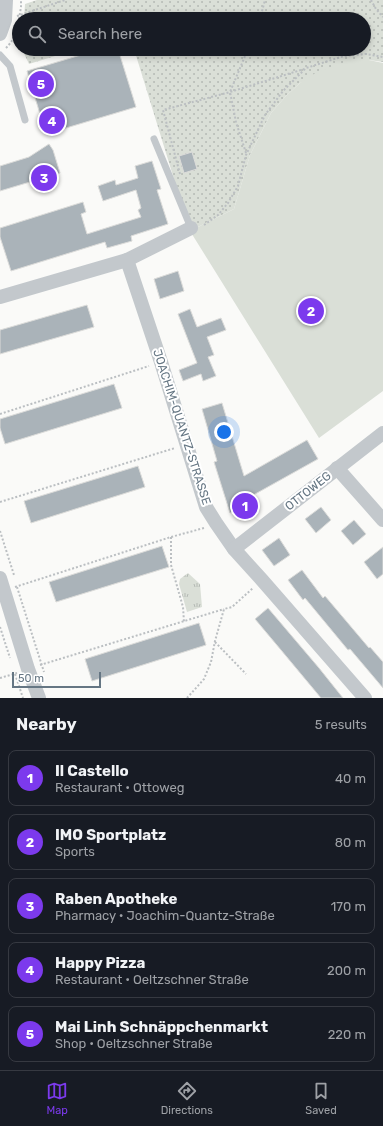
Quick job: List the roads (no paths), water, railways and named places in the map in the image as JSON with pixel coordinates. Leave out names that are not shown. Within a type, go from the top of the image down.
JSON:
[{"type":"street","points":[[0,34],[5,20],[6,0]]},
{"type":"street","points":[[0,297],[127,260],[191,228]]},
{"type":"street","name":"JOACHIM-QUANTZ-STRASSE","points":[[127,260],[161,362],[206,507],[234,549],[365,698]]},
{"type":"street","name":"OTTOWEG","points":[[234,549],[383,433]]},
{"type":"street","points":[[337,468],[383,520]]},
{"type":"street","points":[[2,584],[28,669],[39,698]]},
{"type":"lane","points":[[0,54],[10,66],[25,120]]},
{"type":"lane","points":[[154,139],[191,228]]},
{"type":"place","name":"Mai Linh Schnäppchenmarkt","points":[[41,84]]},
{"type":"place","name":"Happy Pizza","points":[[52,121]]},
{"type":"place","name":"Raben Apotheke","points":[[44,178]]},
{"type":"place","name":"IMO Sportplatz","points":[[311,311]]},
{"type":"place","name":"Il Castello","points":[[245,506]]}]
